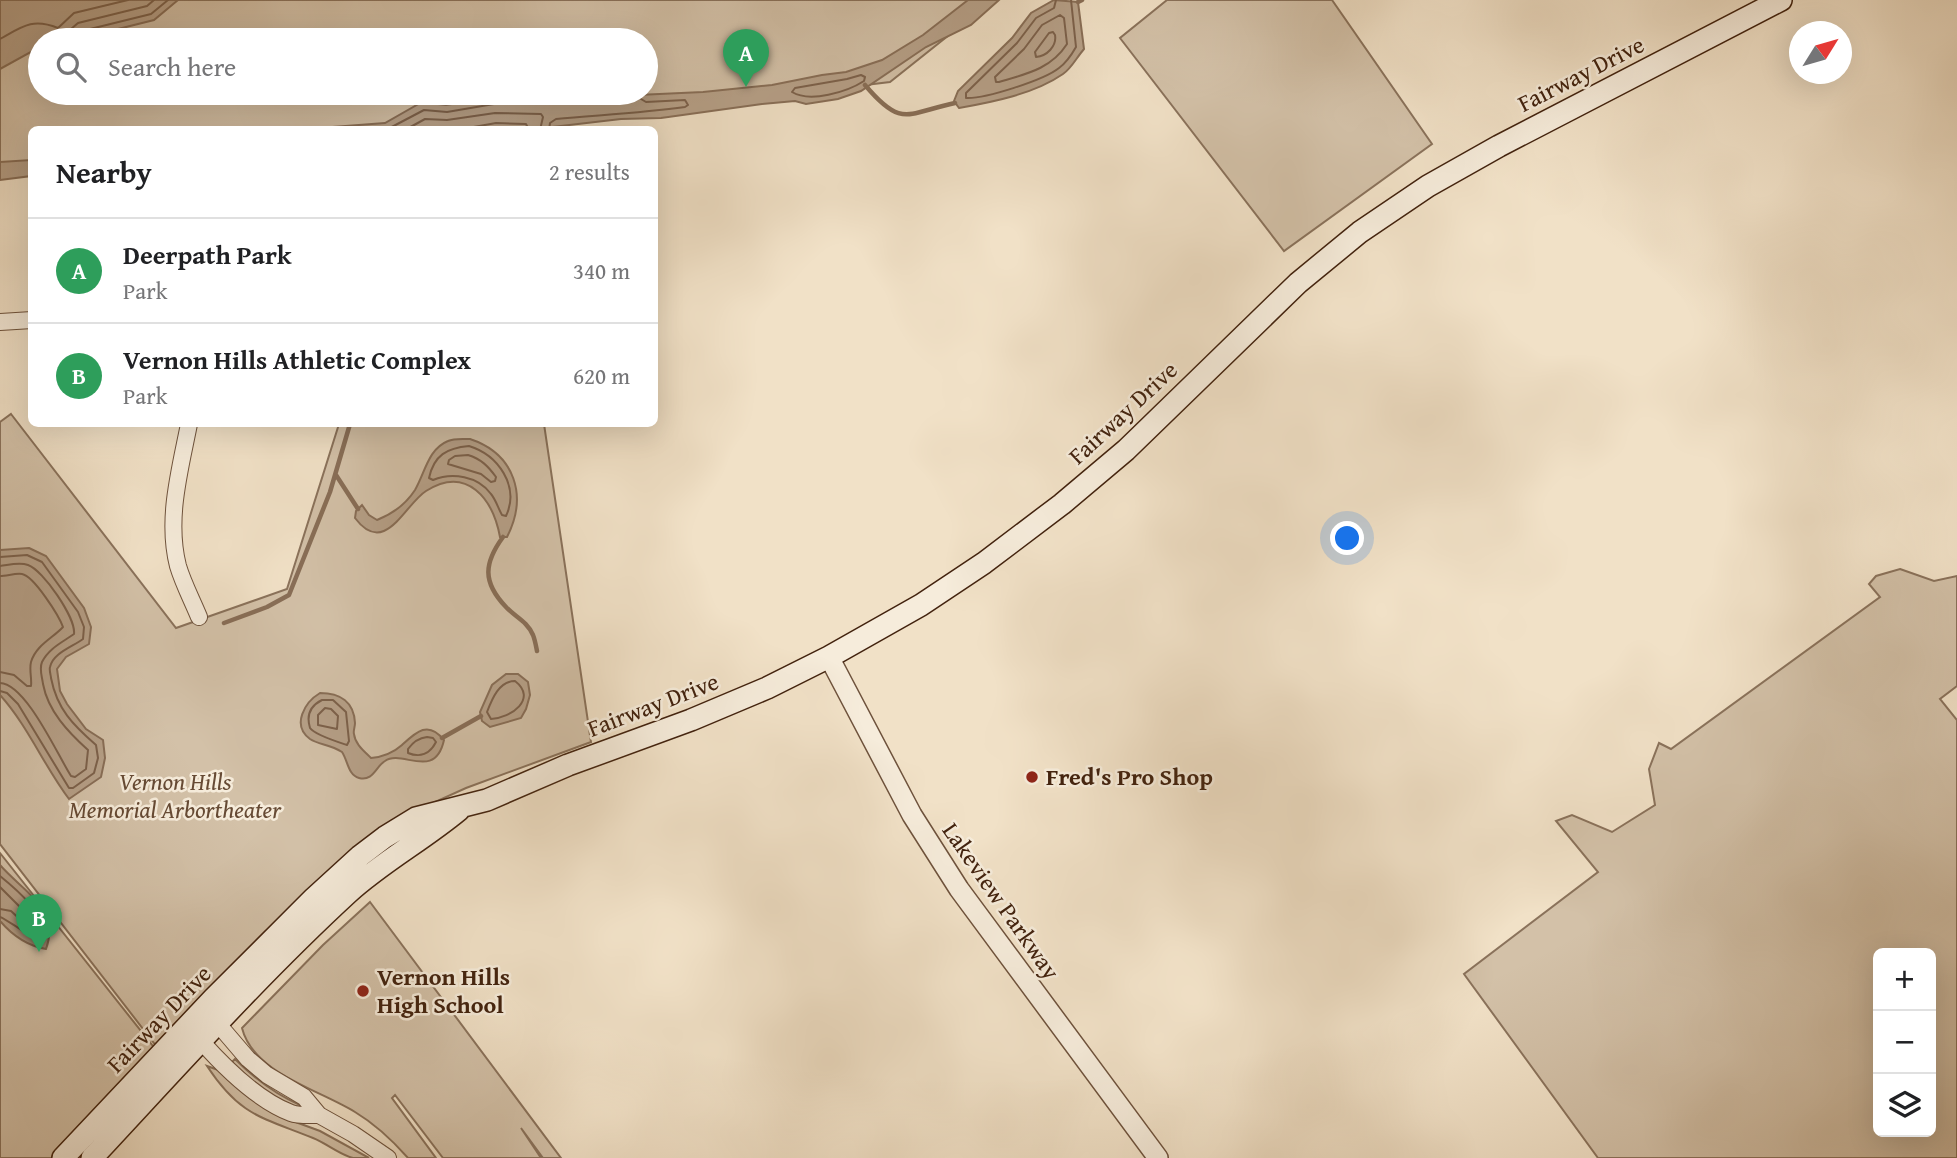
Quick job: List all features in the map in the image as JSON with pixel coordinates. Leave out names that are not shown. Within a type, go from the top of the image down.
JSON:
[{"type":"main road","name":"Fairway Drive","points":[[63,1158],[203,1009],[360,856],[416,818],[487,800],[568,765],[691,720],[767,688],[829,657],[921,605],[984,563],[1062,504],[1126,450],[1298,283],[1360,232],[1428,186],[1499,146],[1781,0]]},
{"type":"main road","name":"Fairway Drive","points":[[92,1158],[201,1041],[348,893],[376,869],[429,835],[466,804]]},
{"type":"street","points":[[1,322],[28,320]]},
{"type":"street","points":[[188,427],[175,497],[173,531],[178,563],[200,617]]},
{"type":"street","name":"Lakeview Parkway","points":[[829,657],[912,815],[959,889],[1158,1158]]},
{"type":"street","points":[[218,1024],[248,1059],[304,1097],[319,1115],[388,1158]]},
{"type":"street","points":[[201,1041],[213,1055],[264,1099],[294,1115],[319,1115]]},
{"type":"green space","points":[[0,0],[993,0],[890,82],[527,126],[28,126],[28,163],[0,166]]},
{"type":"green space","points":[[1167,0],[1332,0],[1432,144],[1284,251],[1120,38]]},
{"type":"green space","name":"Vernon Hills Memorial Arbortheater","points":[[11,414],[176,628],[287,589],[338,427],[544,427],[591,742],[466,788],[426,806],[157,1047],[0,844],[0,422]]},
{"type":"green space","points":[[1900,569],[1934,581],[1957,576],[1957,686],[1940,699],[1957,720],[1957,1158],[1598,1158],[1464,974],[1598,872],[1556,821],[1572,815],[1612,832],[1655,805],[1649,769],[1659,743],[1671,749],[1880,597],[1869,584],[1876,576]]},
{"type":"green space","points":[[0,853],[156,1050],[53,1158],[0,1158]]},
{"type":"green space","name":"Vernon Hills High School","points":[[370,902],[561,1158],[543,1158],[521,1128],[541,1158],[443,1158],[395,1095],[392,1098],[436,1158],[408,1158],[370,1122],[273,1069],[249,1044],[242,1028],[323,945]]},
{"type":"green space","points":[[235,1059],[265,1085],[300,1107],[281,1102],[263,1090],[232,1062]]},
{"type":"green space","points":[[207,1066],[221,1071],[282,1117],[320,1131],[369,1158],[353,1158],[253,1113],[230,1095]]},
{"type":"water","points":[[0,0],[178,0],[154,20],[122,28],[28,28],[28,54],[0,69]]},
{"type":"water","points":[[968,0],[999,0],[971,25],[926,47],[861,91],[838,99],[806,104],[795,101],[762,104],[661,118],[621,119],[561,126],[346,126],[385,123],[417,105],[658,105],[658,94],[772,85],[846,72],[882,60],[923,35]]},
{"type":"water","points":[[1054,0],[1078,2],[1084,49],[1069,69],[1052,81],[1026,92],[959,108],[954,101],[958,91],[1012,38],[1031,13]]},
{"type":"water","points":[[28,160],[28,176],[0,180],[0,162]]},
{"type":"water","points":[[470,439],[498,455],[513,478],[516,506],[507,537],[500,537],[491,510],[476,490],[466,484],[454,482],[426,491],[385,530],[376,532],[366,529],[355,518],[356,511],[362,505],[369,515],[377,520],[393,512],[415,490],[428,462],[441,445],[450,440]]},
{"type":"water","points":[[29,548],[46,556],[84,608],[91,627],[89,644],[66,657],[57,669],[60,691],[67,704],[86,729],[103,740],[105,758],[101,777],[69,799],[0,695],[0,550]]},
{"type":"water","points":[[506,674],[518,674],[528,682],[530,695],[526,709],[521,718],[490,727],[482,721],[480,712],[492,685]]},
{"type":"water","points":[[320,693],[340,697],[349,704],[354,716],[356,741],[371,758],[383,756],[399,748],[417,732],[427,729],[444,740],[440,752],[433,759],[426,761],[392,758],[382,763],[368,778],[359,778],[350,771],[342,752],[310,739],[301,727],[305,708]]},
{"type":"water","points":[[0,865],[44,912],[49,935],[46,949],[20,939],[0,921]]},
{"type":"waterway","points":[[1078,2],[1082,0]]},
{"type":"waterway","points":[[865,85],[888,108],[897,113],[915,113],[955,103]]},
{"type":"waterway","points":[[224,623],[267,607],[289,595],[330,492],[349,427]]},
{"type":"waterway","points":[[336,475],[358,509]]},
{"type":"waterway","points":[[503,537],[489,564],[489,581],[498,598],[530,630],[537,651]]},
{"type":"waterway","points":[[442,738],[481,716]]},
{"type":"place","name":"Deerpath Park","points":[[746,87]]},
{"type":"place","name":"Fred's Pro Shop","points":[[1032,777]]},
{"type":"place","name":"Vernon Hills Athletic Complex","points":[[39,952]]},
{"type":"place","name":"Vernon Hills High School","points":[[363,991]]}]
